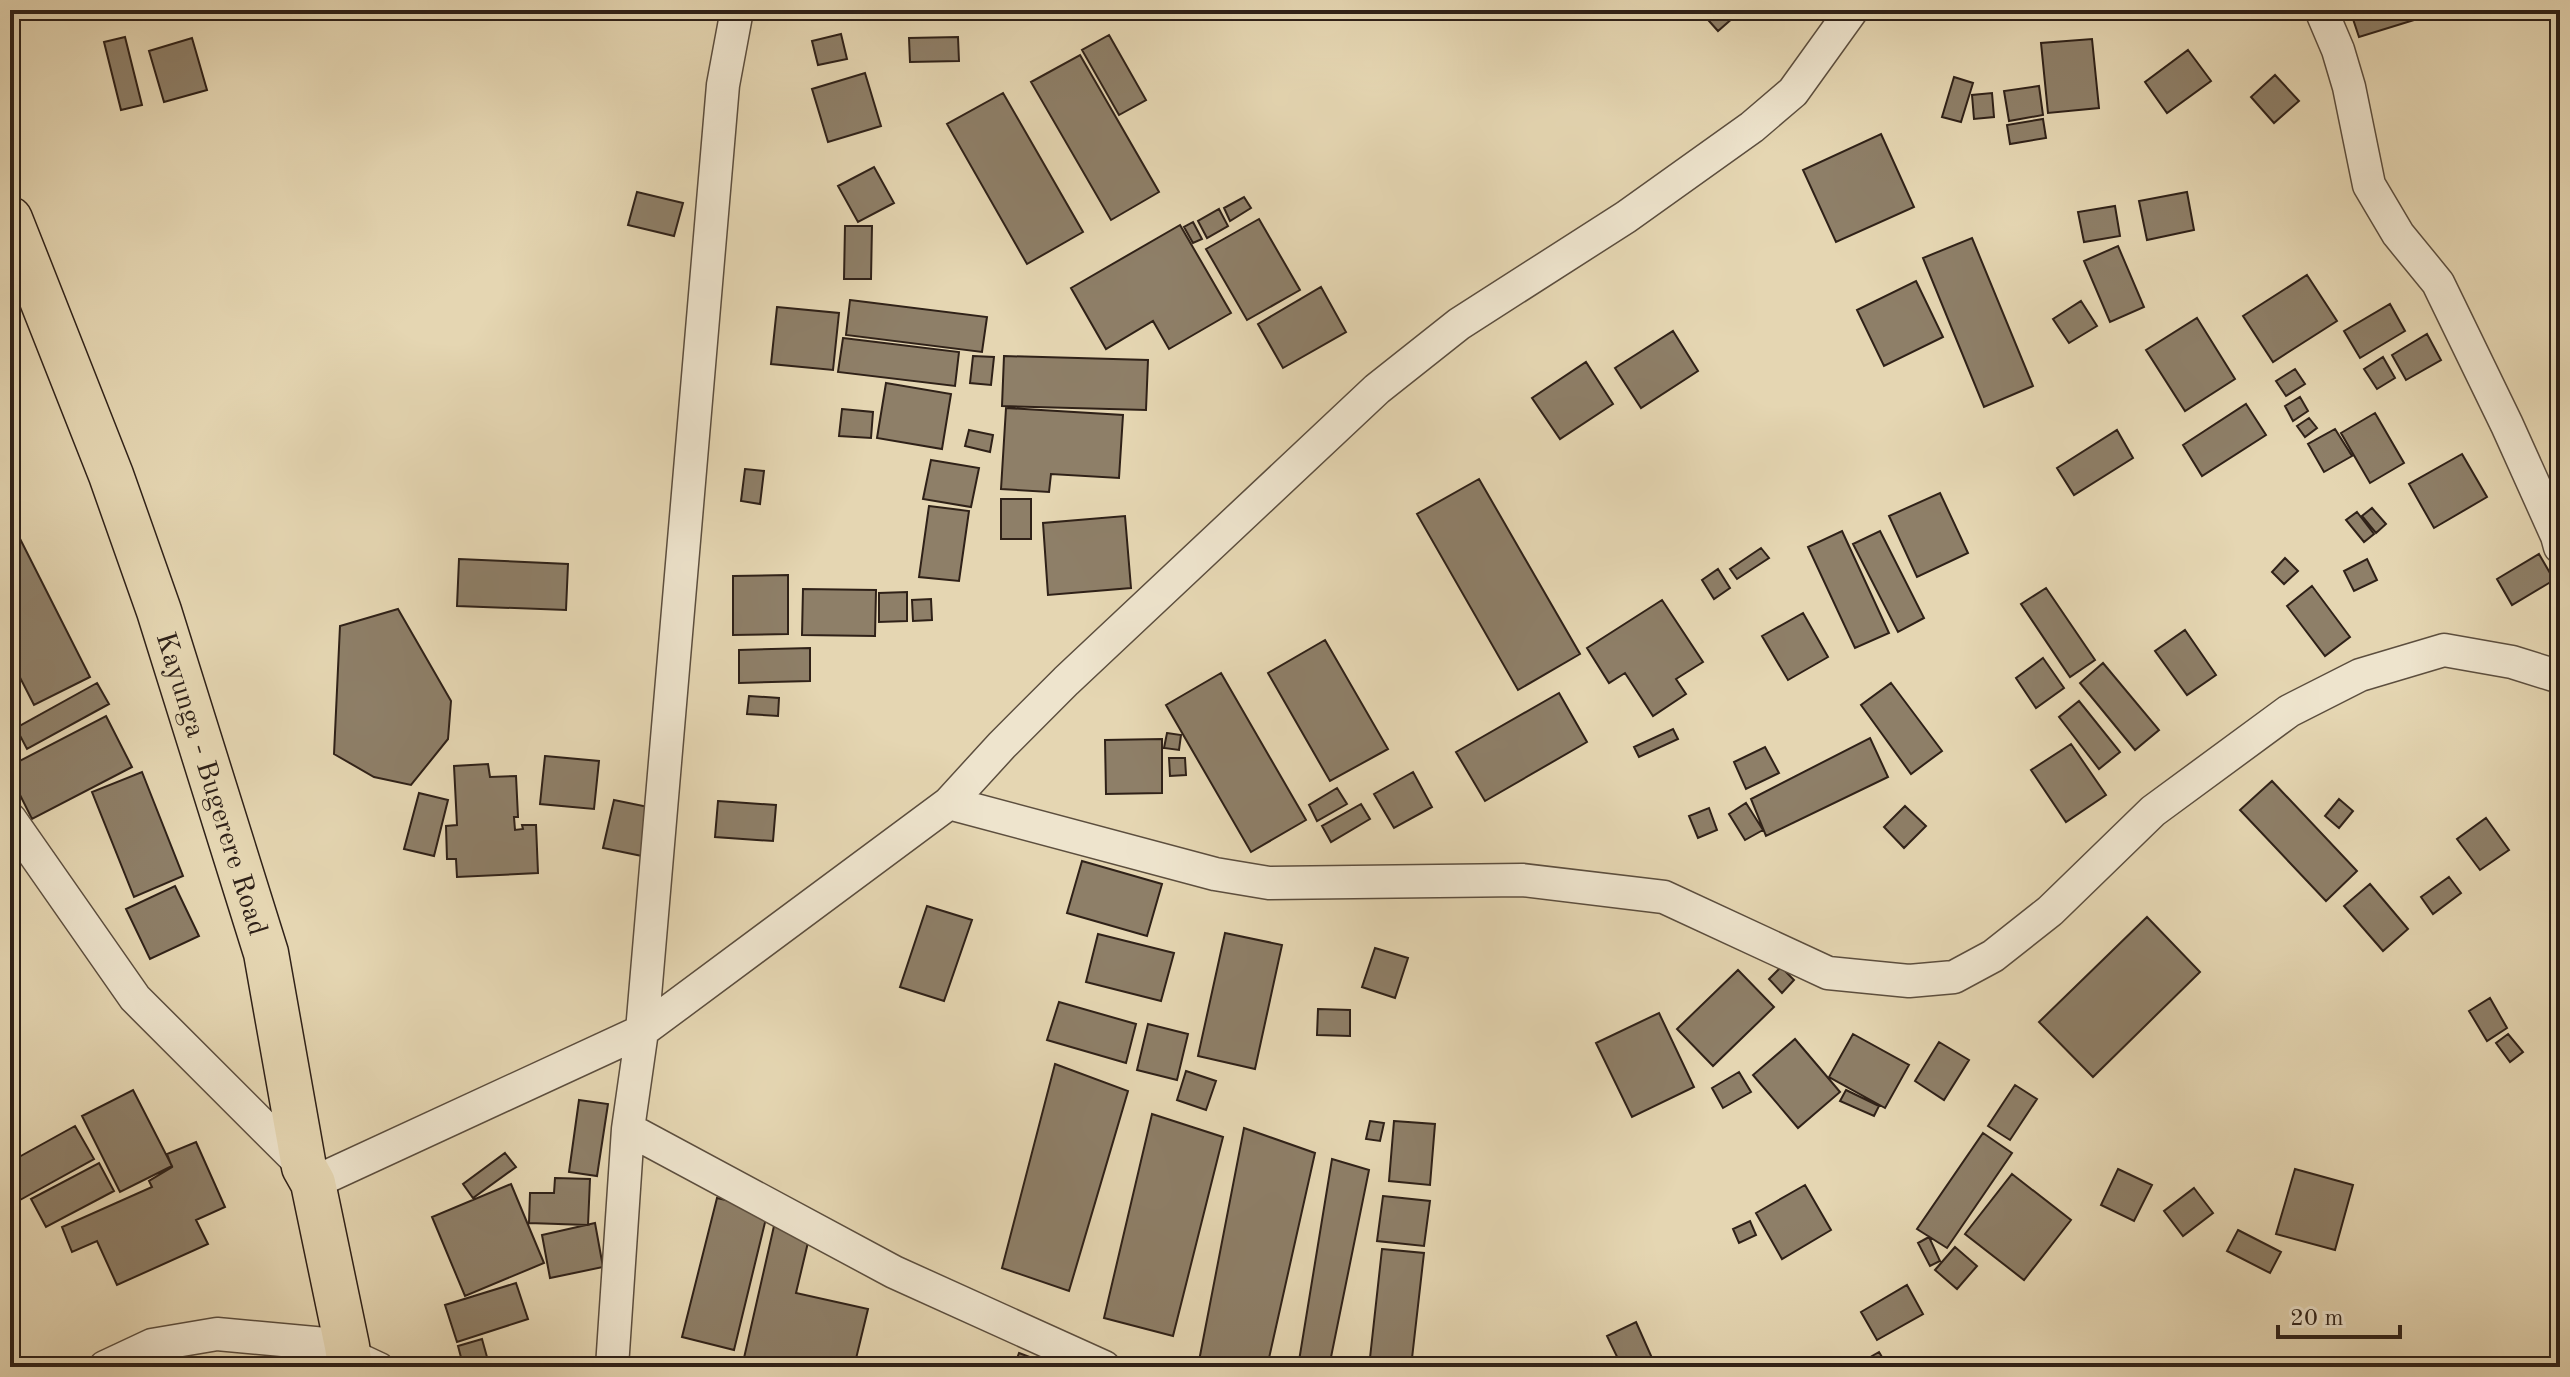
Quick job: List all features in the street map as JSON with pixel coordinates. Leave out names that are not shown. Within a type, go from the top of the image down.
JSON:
[{"type":"main road","name":"Kayunga - Bugerere Road","points":[[10,219],[111,475],[159,611],[262,938],[308,1175],[348,1356]]},
{"type":"street","points":[[612,1367],[628,1129],[642,1031],[723,85],[737,10]]},
{"type":"street","points":[[10,819],[135,998],[308,1175],[642,1031],[949,803],[1066,681],[1377,389],[1459,324],[1626,217],[1752,127],[1793,92],[1852,10]]},
{"type":"street","points":[[2321,10],[2349,87],[2369,185],[2398,234],[2438,283],[2507,425],[2560,547]]},
{"type":"street","points":[[949,803],[1215,874],[1269,883],[1522,880],[1664,897],[1828,973],[1909,981],[1954,977],[1993,956],[2050,911],[2153,811],[2289,711],[2360,675],[2444,650],[2512,662],[2560,677]]},
{"type":"street","points":[[628,1129],[894,1272],[1104,1367]]},
{"type":"street","points":[[105,1367],[152,1345],[217,1334],[348,1356]]},
{"type":"lane","points":[[348,1356],[383,1362],[386,1367]]},
{"type":"building","points":[[1742,10],[1718,31],[1701,12]]},
{"type":"building","points":[[2350,10],[2426,10],[2427,16],[2359,37]]},
{"type":"building","points":[[841,34],[847,59],[818,65],[812,41]]},
{"type":"building","points":[[1109,35],[1146,100],[1119,115],[1082,50]]},
{"type":"building","points":[[125,37],[142,105],[121,110],[104,42]]},
{"type":"building","points":[[958,37],[959,61],[910,62],[909,38]]},
{"type":"building","points":[[192,38],[207,90],[164,102],[149,51]]},
{"type":"building","points":[[2092,39],[2099,108],[2048,113],[2041,43]]},
{"type":"building","points":[[2188,50],[2211,81],[2167,113],[2145,82]]},
{"type":"building","points":[[1080,55],[1159,192],[1111,220],[1031,82]]},
{"type":"building","points":[[865,73],[881,126],[828,142],[812,89]]},
{"type":"building","points":[[2275,75],[2299,101],[2274,123],[2251,97]]},
{"type":"building","points":[[1954,77],[1973,83],[1961,122],[1942,117]]},
{"type":"building","points":[[2039,86],[2043,115],[2009,121],[2004,91]]},
{"type":"building","points":[[1003,93],[1083,232],[1027,264],[947,124]]},
{"type":"building","points":[[1992,93],[1994,117],[1974,119],[1972,95]]},
{"type":"building","points":[[2043,119],[2046,138],[2010,144],[2007,125]]},
{"type":"building","points":[[1881,134],[1914,207],[1836,242],[1803,170]]},
{"type":"building","points":[[874,167],[894,203],[858,222],[838,186]]},
{"type":"building","points":[[637,192],[683,203],[674,236],[628,225]]},
{"type":"building","points":[[2187,192],[2194,230],[2147,240],[2139,201]]},
{"type":"building","points":[[1244,197],[1251,208],[1230,221],[1224,208]]},
{"type":"building","points":[[2115,206],[2120,236],[2084,242],[2078,212]]},
{"type":"building","points":[[1219,209],[1228,226],[1207,238],[1198,221]]},
{"type":"building","points":[[1259,219],[1300,290],[1247,320],[1206,249]]},
{"type":"building","points":[[1193,222],[1202,239],[1193,243],[1184,227]]},
{"type":"building","points":[[1180,225],[1231,313],[1169,349],[1153,321],[1106,349],[1071,288]]},
{"type":"building","points":[[845,226],[872,226],[871,279],[844,279]]},
{"type":"building","points":[[1972,238],[2033,386],[1984,407],[1923,258]]},
{"type":"building","points":[[2118,246],[2144,307],[2110,322],[2084,261]]},
{"type":"building","points":[[2307,275],[2337,321],[2273,362],[2243,316]]},
{"type":"building","points":[[1916,281],[1943,337],[1884,366],[1857,310]]},
{"type":"building","points":[[1321,287],[1346,332],[1283,368],[1258,324]]},
{"type":"building","points":[[850,300],[987,317],[982,352],[846,335]]},
{"type":"building","points":[[2081,301],[2097,326],[2069,343],[2053,319]]},
{"type":"building","points":[[2390,304],[2405,331],[2360,358],[2344,331]]},
{"type":"building","points":[[777,307],[839,313],[833,370],[771,364]]},
{"type":"building","points":[[2197,318],[2235,379],[2185,411],[2146,350]]},
{"type":"building","points":[[1673,331],[1698,371],[1641,408],[1615,368]]},
{"type":"building","points":[[2427,334],[2441,360],[2406,380],[2392,355]]},
{"type":"building","points":[[843,338],[959,352],[955,386],[838,372]]},
{"type":"building","points":[[973,356],[994,357],[991,385],[970,383]]},
{"type":"building","points":[[1004,356],[1148,360],[1146,410],[1002,406]]},
{"type":"building","points":[[2383,357],[2395,378],[2377,389],[2364,369]]},
{"type":"building","points":[[1586,362],[1613,404],[1560,439],[1532,398]]},
{"type":"building","points":[[2295,369],[2305,384],[2286,396],[2276,381]]},
{"type":"building","points":[[886,383],[951,394],[942,449],[877,438]]},
{"type":"building","points":[[2300,397],[2308,411],[2293,421],[2285,406]]},
{"type":"building","points":[[2246,404],[2266,435],[2202,476],[2183,445]]},
{"type":"building","points":[[1006,408],[1123,415],[1119,478],[1051,474],[1049,492],[1001,489]]},
{"type":"building","points":[[842,409],[873,412],[871,438],[839,436]]},
{"type":"building","points":[[2375,413],[2404,463],[2370,483],[2341,433]]},
{"type":"building","points":[[2309,418],[2317,428],[2305,437],[2297,426]]},
{"type":"building","points":[[2335,429],[2352,456],[2324,472],[2308,444]]},
{"type":"building","points":[[969,430],[993,435],[990,452],[965,446]]},
{"type":"building","points":[[2117,430],[2133,458],[2074,495],[2057,468]]},
{"type":"building","points":[[2462,454],[2487,497],[2434,528],[2409,484]]},
{"type":"building","points":[[931,460],[979,468],[971,507],[923,499]]},
{"type":"building","points":[[745,469],[764,471],[760,504],[741,501]]},
{"type":"building","points":[[1479,479],[1580,654],[1518,690],[1417,514]]},
{"type":"building","points":[[1940,493],[1968,553],[1917,577],[1889,516]]},
{"type":"building","points":[[1001,499],[1031,499],[1031,539],[1001,539]]},
{"type":"building","points":[[929,506],[969,511],[959,581],[919,577]]},
{"type":"building","points":[[2372,508],[2386,524],[2376,533],[2362,516]]},
{"type":"building","points":[[2357,512],[2374,534],[2364,542],[2346,520]]},
{"type":"building","points":[[1125,516],[1131,588],[1048,595],[1043,523]]},
{"type":"building","points":[[10,519],[90,677],[34,705],[10,658]]},
{"type":"building","points":[[1842,531],[1889,633],[1855,648],[1808,547]]},
{"type":"building","points":[[1880,531],[1924,618],[1898,632],[1853,544]]},
{"type":"building","points":[[1761,548],[1769,558],[1737,579],[1730,569]]},
{"type":"building","points":[[2539,554],[2554,580],[2512,605],[2497,579]]},
{"type":"building","points":[[2285,558],[2298,571],[2284,584],[2272,572]]},
{"type":"building","points":[[459,559],[568,564],[566,610],[457,606]]},
{"type":"building","points":[[2367,559],[2377,580],[2354,591],[2344,571]]},
{"type":"building","points":[[1718,569],[1730,588],[1714,599],[1702,580]]},
{"type":"building","points":[[788,575],[788,634],[733,635],[733,576]]},
{"type":"building","points":[[2312,586],[2350,637],[2325,656],[2287,606]]},
{"type":"building","points":[[2046,588],[2095,660],[2070,677],[2021,604]]},
{"type":"building","points":[[803,589],[876,590],[875,636],[802,635]]},
{"type":"building","points":[[907,592],[907,621],[879,622],[879,593]]},
{"type":"building","points":[[931,599],[932,620],[913,621],[912,600]]},
{"type":"building","points":[[1662,600],[1703,662],[1676,679],[1686,694],[1653,716],[1625,673],[1609,683],[1587,648]]},
{"type":"building","points":[[398,609],[451,701],[448,739],[411,785],[374,777],[334,754],[340,626]]},
{"type":"building","points":[[1803,613],[1828,657],[1788,680],[1762,636]]},
{"type":"building","points":[[2185,630],[2216,675],[2187,695],[2155,651]]},
{"type":"building","points":[[1325,640],[1388,749],[1330,781],[1268,673]]},
{"type":"building","points":[[810,648],[810,681],[739,683],[739,650]]},
{"type":"building","points":[[2043,658],[2064,688],[2036,708],[2016,678]]},
{"type":"building","points":[[2103,663],[2159,730],[2135,750],[2080,683]]},
{"type":"building","points":[[1221,673],[1306,820],[1251,852],[1166,705]]},
{"type":"building","points":[[97,683],[109,704],[27,749],[16,728]]},
{"type":"building","points":[[1891,683],[1942,751],[1911,774],[1861,705]]},
{"type":"building","points":[[1559,693],[1587,742],[1485,801],[1456,752]]},
{"type":"building","points":[[749,696],[779,698],[778,716],[747,714]]},
{"type":"building","points":[[2079,701],[2120,752],[2099,769],[2059,717]]},
{"type":"building","points":[[106,716],[132,767],[32,819],[10,775],[10,766]]},
{"type":"building","points":[[1673,729],[1678,739],[1639,757],[1634,747]]},
{"type":"building","points":[[1167,733],[1181,735],[1179,750],[1164,748]]},
{"type":"building","points":[[1870,738],[1888,777],[1766,836],[1751,799]]},
{"type":"building","points":[[1162,739],[1162,793],[1106,794],[1105,740]]},
{"type":"building","points":[[2071,744],[2106,795],[2066,822],[2031,770]]},
{"type":"building","points":[[1765,747],[1779,773],[1746,789],[1734,762]]},
{"type":"building","points":[[545,756],[599,761],[594,809],[540,804]]},
{"type":"building","points":[[1169,758],[1185,758],[1186,775],[1170,776]]},
{"type":"building","points":[[488,764],[490,777],[516,776],[518,817],[514,817],[515,830],[523,829],[522,825],[536,825],[538,873],[457,877],[456,859],[447,859],[446,826],[457,825],[454,766]]},
{"type":"building","points":[[142,772],[183,876],[134,897],[92,792]]},
{"type":"building","points":[[1413,772],[1432,807],[1394,828],[1374,794]]},
{"type":"building","points":[[2272,781],[2357,871],[2326,901],[2240,810]]},
{"type":"building","points":[[1337,788],[1347,804],[1317,821],[1309,805]]},
{"type":"building","points":[[419,793],[448,800],[434,856],[404,849]]},
{"type":"building","points":[[2339,799],[2353,811],[2339,828],[2325,816]]},
{"type":"building","points":[[614,800],[653,808],[642,856],[603,848]]},
{"type":"building","points":[[718,801],[776,805],[773,841],[715,837]]},
{"type":"building","points":[[1746,803],[1763,830],[1745,840],[1729,814]]},
{"type":"building","points":[[1361,804],[1370,819],[1331,842],[1322,826]]},
{"type":"building","points":[[1905,806],[1926,826],[1904,848],[1884,827]]},
{"type":"building","points":[[1709,808],[1717,830],[1698,838],[1689,816]]},
{"type":"building","points":[[2486,818],[2509,850],[2480,870],[2457,839]]},
{"type":"building","points":[[1082,861],[1162,884],[1147,936],[1067,913]]},
{"type":"building","points":[[2449,877],[2461,893],[2433,914],[2421,897]]},
{"type":"building","points":[[2370,884],[2408,929],[2383,951],[2344,906]]},
{"type":"building","points":[[175,886],[199,936],[150,959],[126,909]]},
{"type":"building","points":[[927,906],[972,920],[944,1001],[900,987]]},
{"type":"building","points":[[2147,917],[2200,972],[2093,1077],[2039,1022]]},
{"type":"building","points":[[1225,933],[1282,945],[1255,1069],[1198,1056]]},
{"type":"building","points":[[1098,934],[1174,953],[1161,1001],[1086,982]]},
{"type":"building","points":[[1375,948],[1408,958],[1395,998],[1362,987]]},
{"type":"building","points":[[1781,967],[1794,980],[1782,993],[1769,979]]},
{"type":"building","points":[[1738,970],[1774,1007],[1713,1066],[1677,1029]]},
{"type":"building","points":[[2490,998],[2507,1028],[2487,1041],[2469,1011]]},
{"type":"building","points":[[1059,1002],[1136,1024],[1126,1063],[1047,1040]]},
{"type":"building","points":[[1318,1009],[1350,1010],[1350,1036],[1317,1035]]},
{"type":"building","points":[[1659,1013],[1694,1087],[1632,1117],[1596,1043]]},
{"type":"building","points":[[1148,1024],[1188,1034],[1177,1080],[1137,1070]]},
{"type":"building","points":[[1853,1034],[1909,1065],[1885,1108],[1829,1077]]},
{"type":"building","points":[[2508,1034],[2523,1052],[2510,1062],[2496,1043]]},
{"type":"building","points":[[1795,1039],[1840,1092],[1798,1128],[1753,1075]]},
{"type":"building","points":[[1939,1042],[1969,1060],[1944,1100],[1915,1081]]},
{"type":"building","points":[[1055,1064],[1128,1091],[1069,1291],[1002,1268]]},
{"type":"building","points":[[1186,1071],[1216,1081],[1206,1110],[1177,1100]]},
{"type":"building","points":[[1739,1072],[1751,1092],[1723,1108],[1712,1088]]},
{"type":"building","points":[[2015,1085],[2037,1099],[2010,1140],[1988,1126]]},
{"type":"building","points":[[133,1090],[172,1166],[120,1192],[82,1116]]},
{"type":"building","points":[[1846,1090],[1879,1106],[1874,1116],[1840,1101]]},
{"type":"building","points":[[579,1100],[608,1104],[597,1176],[569,1172]]},
{"type":"building","points":[[1152,1114],[1223,1137],[1173,1336],[1104,1318]]},
{"type":"building","points":[[1370,1121],[1384,1123],[1380,1141],[1366,1139]]},
{"type":"building","points":[[1394,1121],[1435,1124],[1430,1185],[1389,1181]]},
{"type":"building","points":[[75,1126],[94,1159],[20,1200],[10,1182],[10,1162]]},
{"type":"building","points":[[1244,1128],[1315,1153],[1267,1367],[1213,1367],[1199,1361]]},
{"type":"building","points":[[1983,1133],[2012,1153],[1947,1248],[1917,1229]]},
{"type":"building","points":[[196,1142],[225,1207],[196,1220],[208,1244],[117,1285],[97,1241],[72,1252],[62,1227],[152,1187],[149,1181],[172,1167],[167,1154]]},
{"type":"building","points":[[505,1153],[516,1167],[473,1198],[463,1184]]},
{"type":"building","points":[[1332,1159],[1369,1170],[1329,1367],[1298,1367]]},
{"type":"building","points":[[99,1163],[114,1191],[46,1227],[31,1199]]},
{"type":"building","points":[[2118,1169],[2152,1185],[2134,1221],[2101,1205]]},
{"type":"building","points":[[2295,1169],[2353,1185],[2335,1250],[2276,1234]]},
{"type":"building","points":[[2012,1174],[2071,1220],[2024,1280],[1965,1234]]},
{"type":"building","points":[[555,1178],[590,1179],[588,1225],[529,1223],[530,1193],[554,1193]]},
{"type":"building","points":[[511,1184],[544,1263],[465,1296],[432,1217]]},
{"type":"building","points":[[1805,1185],[1831,1230],[1782,1259],[1756,1213]]},
{"type":"building","points":[[2194,1188],[2213,1213],[2183,1236],[2164,1211]]},
{"type":"building","points":[[1383,1196],[1430,1201],[1424,1246],[1377,1241]]},
{"type":"building","points":[[717,1198],[768,1210],[734,1350],[682,1337]]},
{"type":"building","points":[[1750,1221],[1756,1235],[1739,1243],[1733,1229]]},
{"type":"building","points":[[595,1223],[603,1267],[550,1278],[542,1235]]},
{"type":"building","points":[[774,1226],[810,1234],[796,1293],[868,1309],[854,1367],[785,1367],[744,1358]]},
{"type":"building","points":[[2238,1230],[2281,1252],[2270,1273],[2227,1251]]},
{"type":"building","points":[[1929,1237],[1940,1261],[1930,1266],[1918,1243]]},
{"type":"building","points":[[1955,1247],[1977,1266],[1957,1289],[1935,1270]]},
{"type":"building","points":[[1382,1249],[1424,1253],[1411,1367],[1369,1367]]},
{"type":"building","points":[[516,1283],[528,1319],[457,1342],[445,1305]]},
{"type":"building","points":[[1907,1285],[1923,1314],[1877,1340],[1861,1312]]},
{"type":"building","points":[[1636,1322],[1656,1367],[1622,1367],[1607,1336]]},
{"type":"building","points":[[482,1339],[487,1357],[463,1365],[458,1346]]},
{"type":"building","points":[[1879,1352],[1888,1367],[1853,1367]]},
{"type":"building","points":[[1019,1353],[1051,1365],[1014,1367]]}]
